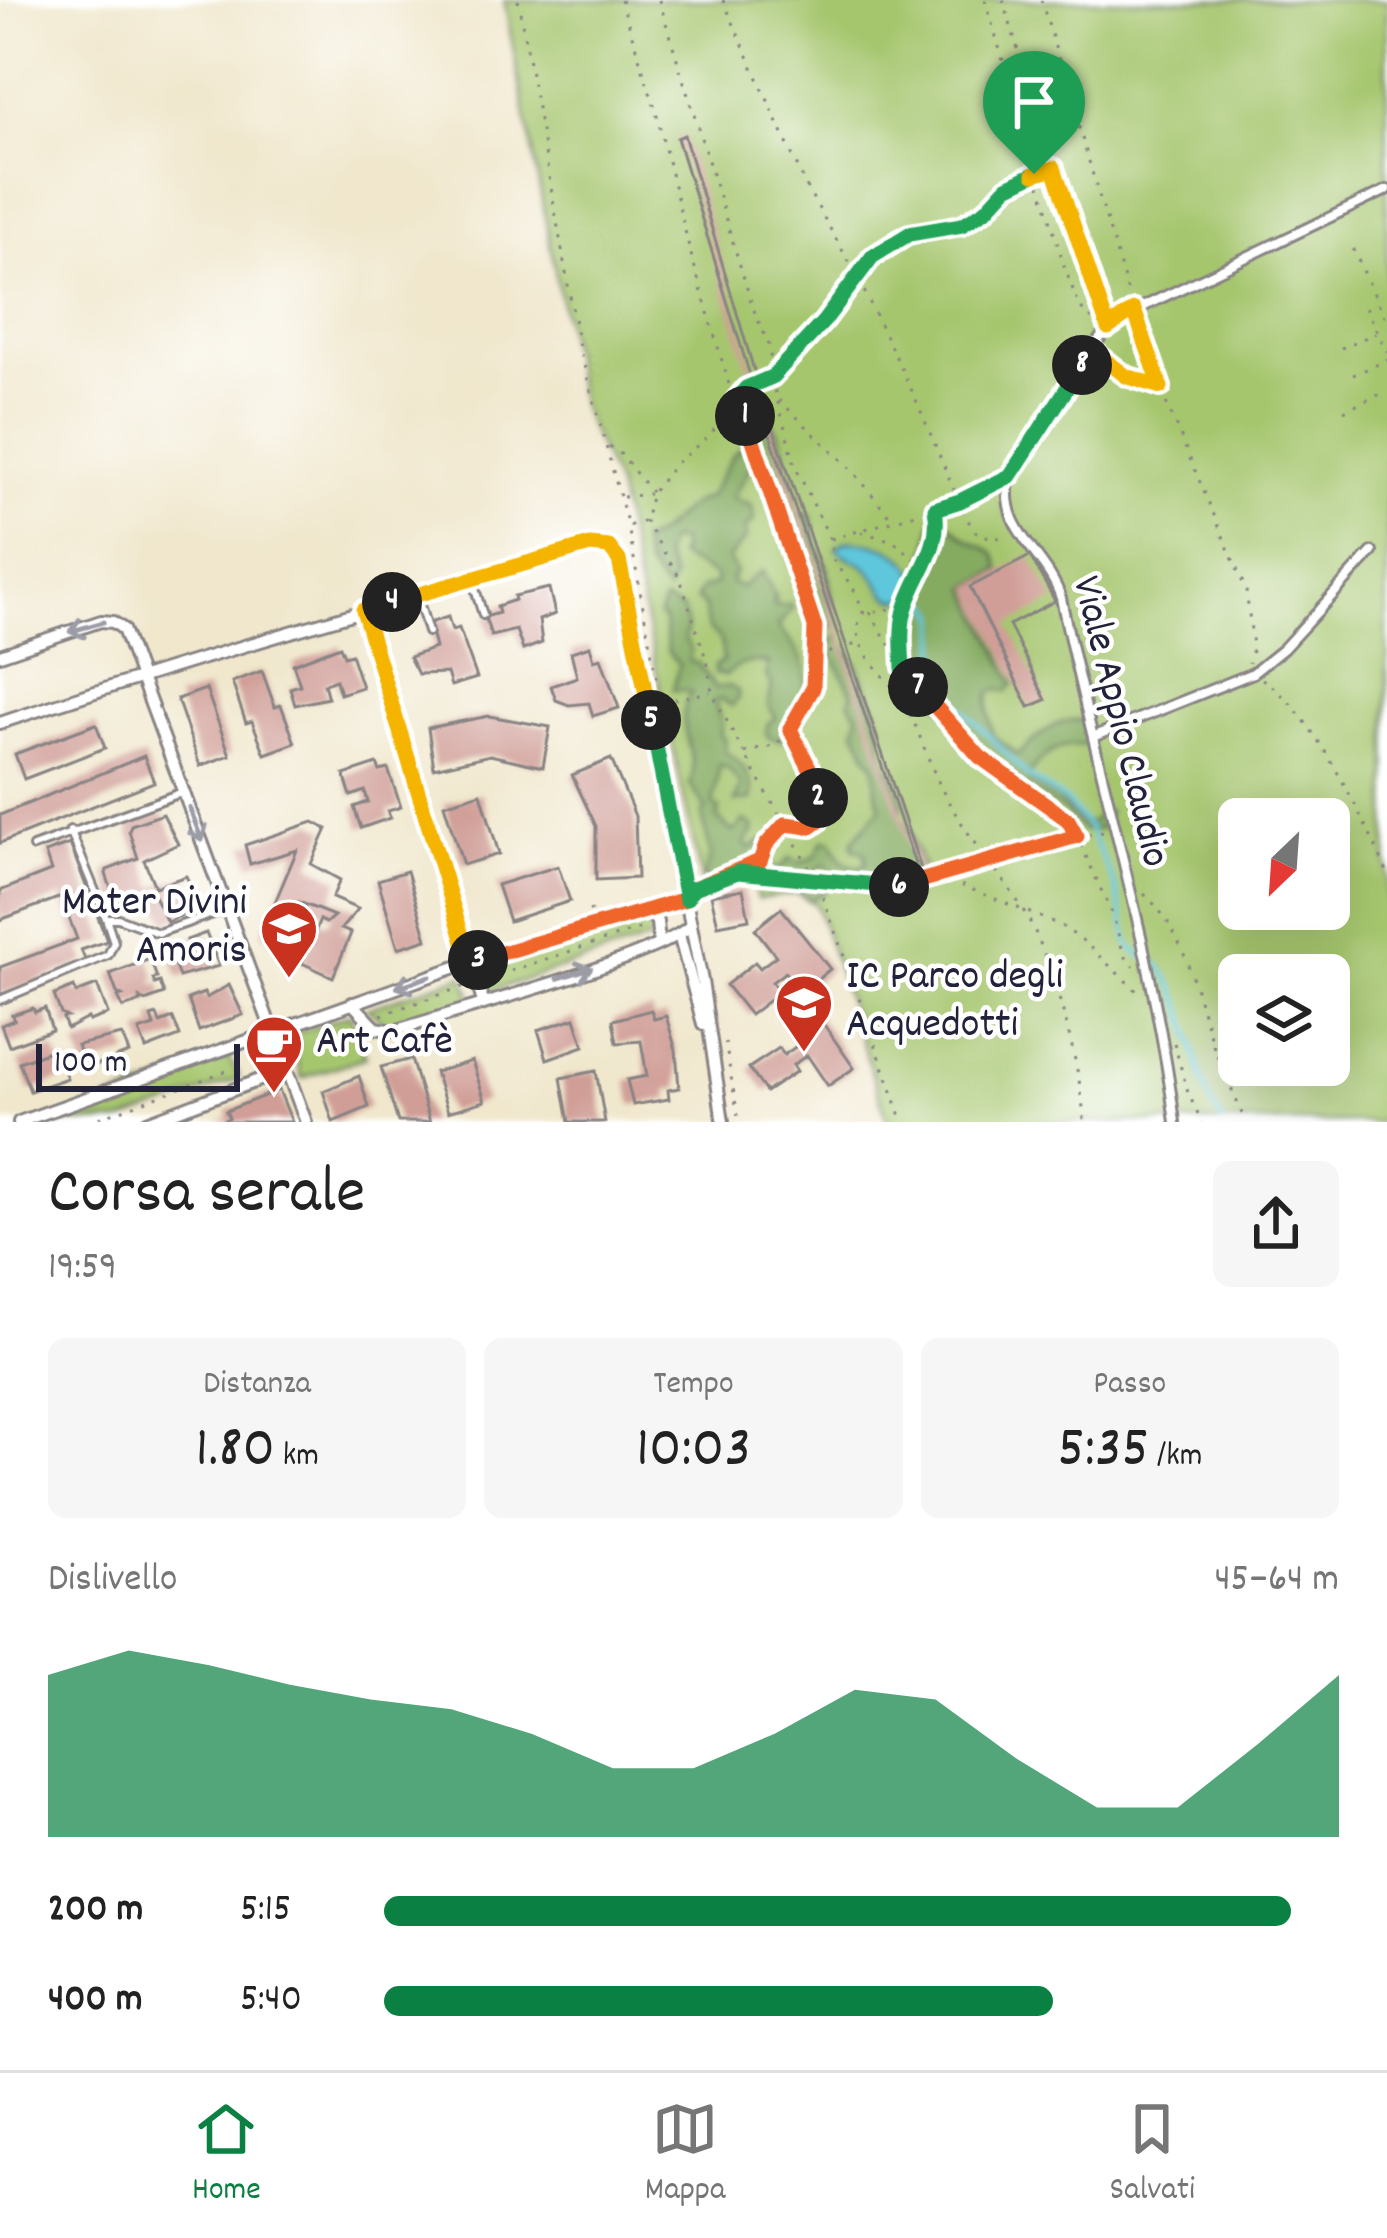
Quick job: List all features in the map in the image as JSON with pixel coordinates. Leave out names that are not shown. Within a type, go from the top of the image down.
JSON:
[{"type":"street","points":[[1015,530],[1007,510],[1010,476],[1108,328],[1134,310],[1387,190]]},
{"type":"street","name":"Viale Appio Claudio","points":[[1015,530],[1046,564],[1056,583],[1143,943],[1174,1122]]},
{"type":"street","points":[[0,724],[363,610],[590,545],[612,548],[621,568],[686,899],[723,1122]]},
{"type":"street","points":[[1094,736],[1253,674],[1283,649],[1372,552]]},
{"type":"street","points":[[363,610],[483,1002]]},
{"type":"street","points":[[0,655],[109,621],[125,633],[306,1122]]},
{"type":"street","points":[[19,1122],[470,962],[686,899]]},
{"type":"street","points":[[647,908],[658,922],[659,944]]},
{"type":"street","points":[[352,1003],[380,1030],[391,1031],[659,944],[691,925]]},
{"type":"street","points":[[679,935],[692,992],[710,1038]]},
{"type":"street","points":[[147,1122],[286,1070]]},
{"type":"lane","points":[[472,579],[483,615]]},
{"type":"lane","points":[[416,595],[428,632]]},
{"type":"lane","points":[[32,847],[183,792]]},
{"type":"lane","points":[[0,1000],[108,955],[114,943],[70,830]]},
{"type":"lane","points":[[106,918],[158,933],[227,909]]},
{"type":"path","points":[[518,0],[578,347],[629,529],[645,521]]},
{"type":"path","points":[[621,0],[736,400],[754,438],[815,627],[813,688],[790,729],[777,745],[744,753]]},
{"type":"path","points":[[659,0],[753,308],[769,345],[772,377],[796,468],[830,539],[833,560],[903,668],[980,757],[1068,820],[1114,916],[1124,956],[1149,976]]},
{"type":"path","points":[[723,0],[807,188],[856,276],[976,532],[994,539],[1015,530]]},
{"type":"path","points":[[732,14],[733,0]]},
{"type":"path","points":[[985,0],[1034,174],[1080,308],[1090,320],[1108,328]]},
{"type":"path","points":[[1003,0],[1108,328]]},
{"type":"path","points":[[1041,0],[1134,310],[1246,590],[1253,646],[1248,661],[1253,674],[1284,692],[1308,727],[1387,872]]},
{"type":"path","points":[[903,1122],[817,881],[712,692],[680,578],[645,521],[652,493],[675,464],[710,435],[746,388],[772,377],[824,321],[872,257],[909,234],[962,225],[986,210],[1007,187],[1054,168]]},
{"type":"path","points":[[1353,249],[1387,322]]},
{"type":"path","points":[[1366,308],[1387,352]]},
{"type":"path","points":[[1341,348],[1378,332]]},
{"type":"path","points":[[1092,350],[1126,376],[1161,387]]},
{"type":"path","points":[[1353,375],[1387,360]]},
{"type":"path","points":[[1344,411],[1387,391]]},
{"type":"path","points":[[778,399],[853,471],[893,520]]},
{"type":"path","points":[[609,447],[619,452],[652,493]]},
{"type":"path","points":[[830,539],[960,501],[1010,476]]},
{"type":"path","points":[[622,496],[652,493]]},
{"type":"path","points":[[899,694],[907,605],[926,568],[938,525],[935,509]]},
{"type":"path","points":[[858,531],[893,541],[926,568]]},
{"type":"path","points":[[866,612],[907,605]]},
{"type":"path","points":[[866,612],[858,626],[860,643],[899,694],[946,798],[1021,907],[1049,966],[1080,1084],[1084,1122]]},
{"type":"path","points":[[816,656],[860,643]]},
{"type":"path","points":[[674,699],[712,692]]},
{"type":"path","points":[[785,824],[811,827],[818,822],[819,806],[817,783],[790,729]]},
{"type":"path","points":[[686,899],[694,888],[760,861],[766,845],[785,824]]},
{"type":"path","points":[[738,872],[904,888],[1095,832]]},
{"type":"path","points":[[938,876],[1021,907],[1082,940],[1156,1013],[1179,1052],[1188,1093],[1202,1122]]},
{"type":"path","points":[[1128,883],[1169,921],[1246,1122]]},
{"type":"path","points":[[589,911],[597,908]]},
{"type":"path","points":[[363,1016],[400,1011],[658,922]]},
{"type":"path","points":[[725,1043],[739,1122]]},
{"type":"path","points":[[88,1122],[234,1068]]},
{"type":"green space","points":[[504,0],[1387,0],[1387,1122],[888,1122],[816,905],[797,893],[757,899],[753,878],[703,887],[617,488],[581,408]]},
{"type":"green space","points":[[765,415],[778,432],[786,469],[794,479],[792,488],[799,495],[793,507],[778,503],[766,467],[750,468],[732,498],[752,506],[754,521],[728,559],[736,572],[733,584],[741,587],[762,571],[775,596],[774,606],[791,605],[778,626],[803,664],[805,719],[787,741],[769,738],[766,732],[768,723],[776,718],[768,705],[772,685],[766,675],[768,663],[746,663],[727,675],[715,674],[715,665],[723,662],[721,640],[708,629],[704,606],[696,599],[701,589],[716,584],[715,576],[679,557],[681,542],[669,541],[663,554],[673,579],[667,592],[647,567],[641,542],[708,498],[733,455],[755,435]]},
{"type":"green space","points":[[801,512],[812,516],[815,543],[828,568],[835,621],[829,630],[817,625],[800,560],[792,550],[796,540],[788,520]]},
{"type":"green space","points":[[941,519],[991,552],[1000,569],[968,588],[1014,684],[1007,691],[990,693],[993,736],[1018,755],[1056,725],[1084,721],[1088,736],[1084,745],[1047,755],[1030,773],[1031,781],[1055,796],[1082,823],[1108,812],[1100,829],[1083,831],[1065,812],[996,766],[905,667],[909,624],[933,520]]},
{"type":"green space","points":[[664,601],[683,610],[689,661],[698,663],[715,688],[730,686],[738,691],[732,706],[720,699],[715,702],[725,752],[746,771],[751,800],[735,802],[741,785],[720,765],[713,804],[720,809],[717,818],[733,832],[744,821],[752,825],[754,830],[745,844],[749,849],[764,840],[770,865],[778,870],[790,858],[800,863],[815,857],[823,840],[831,841],[846,864],[866,864],[865,853],[853,848],[853,840],[881,807],[875,765],[855,729],[858,715],[849,701],[852,693],[827,645],[839,635],[876,709],[884,760],[901,798],[900,815],[923,864],[914,888],[903,893],[889,884],[868,889],[849,882],[840,885],[825,864],[807,877],[825,887],[825,892],[811,900],[799,893],[798,886],[767,880],[756,886],[753,876],[707,885],[704,875],[711,855],[702,815],[706,809],[690,785],[693,773],[684,717],[691,692],[673,690],[679,665],[668,652],[664,620],[659,616]]},
{"type":"green space","points":[[644,917],[651,919],[653,939],[487,989],[484,968]]},
{"type":"green space","points":[[463,975],[469,1000],[387,1026],[367,1008]]},
{"type":"green space","points":[[350,1014],[366,1057],[302,1078],[289,1036]]},
{"type":"green space","points":[[228,1057],[239,1075],[236,1080],[121,1122],[50,1122]]},
{"type":"water","points":[[846,541],[878,545],[906,560],[918,578],[909,598],[889,596],[866,567],[839,552],[836,548]]},
{"type":"building","points":[[684,135],[753,367],[922,872],[918,873],[748,369],[677,138]]},
{"type":"building","points":[[1030,556],[1055,601],[1009,625],[1046,700],[1029,707],[970,587]]},
{"type":"building","points":[[549,588],[555,614],[539,620],[542,643],[523,650],[516,630],[491,636],[485,617],[499,613],[497,606],[515,600],[514,596]]},
{"type":"building","points":[[448,617],[452,630],[459,628],[477,678],[451,686],[447,673],[418,674],[409,657],[435,648],[429,623]]},
{"type":"building","points":[[340,646],[344,656],[351,654],[362,687],[340,694],[336,680],[324,684],[328,698],[295,705],[290,688],[300,685],[293,664]]},
{"type":"building","points":[[590,646],[594,660],[601,658],[619,708],[593,716],[589,703],[569,705],[556,700],[551,686],[577,677],[571,652]]},
{"type":"building","points":[[262,671],[295,743],[265,754],[252,721],[246,723],[232,682]]},
{"type":"building","points":[[206,689],[230,755],[200,766],[177,699]]},
{"type":"building","points":[[489,716],[550,727],[543,767],[490,755],[434,768],[428,728]]},
{"type":"building","points":[[96,724],[105,748],[24,779],[15,754]]},
{"type":"building","points":[[144,756],[154,782],[0,843],[0,815]]},
{"type":"building","points":[[611,759],[635,816],[637,878],[596,880],[596,826],[572,775]]},
{"type":"building","points":[[377,764],[380,771],[388,769],[401,807],[388,811],[390,818],[361,828],[354,807],[368,802],[365,791],[351,796],[344,775]]},
{"type":"building","points":[[481,793],[499,854],[463,865],[444,804]]},
{"type":"building","points":[[163,814],[178,844],[144,860],[155,887],[186,876],[201,906],[167,922],[152,892],[116,902],[106,874],[138,858],[131,825]]},
{"type":"building","points":[[313,822],[327,829],[311,864],[340,880],[332,898],[358,909],[341,929],[351,933],[333,977],[302,963],[320,920],[326,923],[334,916],[299,902],[287,930],[281,928],[276,940],[262,933],[297,850],[250,864],[245,845]]},
{"type":"building","points":[[70,844],[107,941],[81,950],[86,962],[0,995],[0,967],[77,939],[61,897],[0,920],[0,891],[51,871],[45,853]]},
{"type":"building","points":[[558,866],[570,901],[509,921],[497,885]]},
{"type":"building","points":[[407,871],[427,939],[398,948],[378,880]]},
{"type":"building","points":[[743,889],[749,919],[718,925],[711,895]]},
{"type":"building","points":[[781,908],[830,969],[801,993],[785,972],[772,982],[780,992],[750,1015],[726,985],[755,962],[760,968],[776,956],[755,929]]},
{"type":"building","points":[[206,933],[219,966],[179,977],[170,954]]},
{"type":"building","points":[[150,959],[155,984],[160,982],[164,994],[145,1001],[140,998],[141,1002],[123,1008],[110,974]]},
{"type":"building","points":[[97,985],[108,1014],[67,1029],[63,1018],[67,1017],[61,1014],[54,995]]},
{"type":"building","points":[[229,985],[243,1015],[199,1031],[188,999],[204,993],[206,998]]},
{"type":"building","points":[[811,1006],[854,1068],[828,1086],[807,1055],[793,1065],[797,1071],[766,1092],[749,1068],[779,1048],[784,1055],[801,1043],[787,1022]]},
{"type":"building","points":[[33,1008],[35,1012],[45,1008],[52,1030],[9,1046],[1,1025],[14,1020],[12,1015]]},
{"type":"building","points":[[651,1010],[654,1019],[666,1016],[676,1050],[679,1088],[668,1090],[669,1099],[633,1105],[627,1080],[647,1076],[641,1041],[617,1043],[613,1020]]},
{"type":"building","points":[[157,1015],[160,1023],[173,1018],[180,1036],[146,1049],[139,1031],[154,1026],[151,1017]]},
{"type":"building","points":[[575,1018],[584,1046],[547,1059],[538,1030]]},
{"type":"building","points":[[122,1035],[129,1053],[85,1069],[77,1045]]},
{"type":"building","points":[[55,1049],[67,1078],[30,1091],[19,1062]]},
{"type":"building","points":[[411,1059],[430,1122],[398,1122],[381,1067]]},
{"type":"building","points":[[472,1061],[485,1101],[448,1112],[435,1072]]},
{"type":"building","points":[[596,1071],[605,1122],[569,1122],[561,1078]]},
{"type":"building","points":[[359,1076],[369,1107],[333,1122],[323,1091]]},
{"type":"building","points":[[279,1090],[292,1122],[219,1122],[229,1118],[226,1111]]},
{"type":"waterway","points":[[912,593],[931,604],[938,615],[938,666],[955,701],[1028,776],[1066,801],[1088,827],[1115,885],[1129,945],[1156,963],[1171,983],[1185,1014],[1207,1094],[1223,1122]]},
{"type":"place","name":"Mater Divini Amoris","points":[[289,980]]},
{"type":"place","name":"IC Parco degli Acquedotti","points":[[804,1054]]},
{"type":"place","name":"Art Cafè","points":[[274,1095]]},
{"type":"route","points":[[1034,174],[1007,187],[986,210],[962,225],[909,234],[872,257],[824,321],[772,377],[746,388],[736,400],[754,438],[815,627],[813,688],[790,729],[817,783],[818,822],[811,827],[785,824],[766,845],[760,861],[694,888],[686,899],[470,962],[363,610],[590,545],[609,547],[619,560],[686,899],[694,888],[738,872],[904,888],[1077,836],[1068,820],[980,757],[903,668],[905,608],[932,549],[938,525],[935,509],[1010,476],[1092,350],[1126,376],[1161,387],[1134,310],[1108,328],[1054,168],[1034,174]]}]
